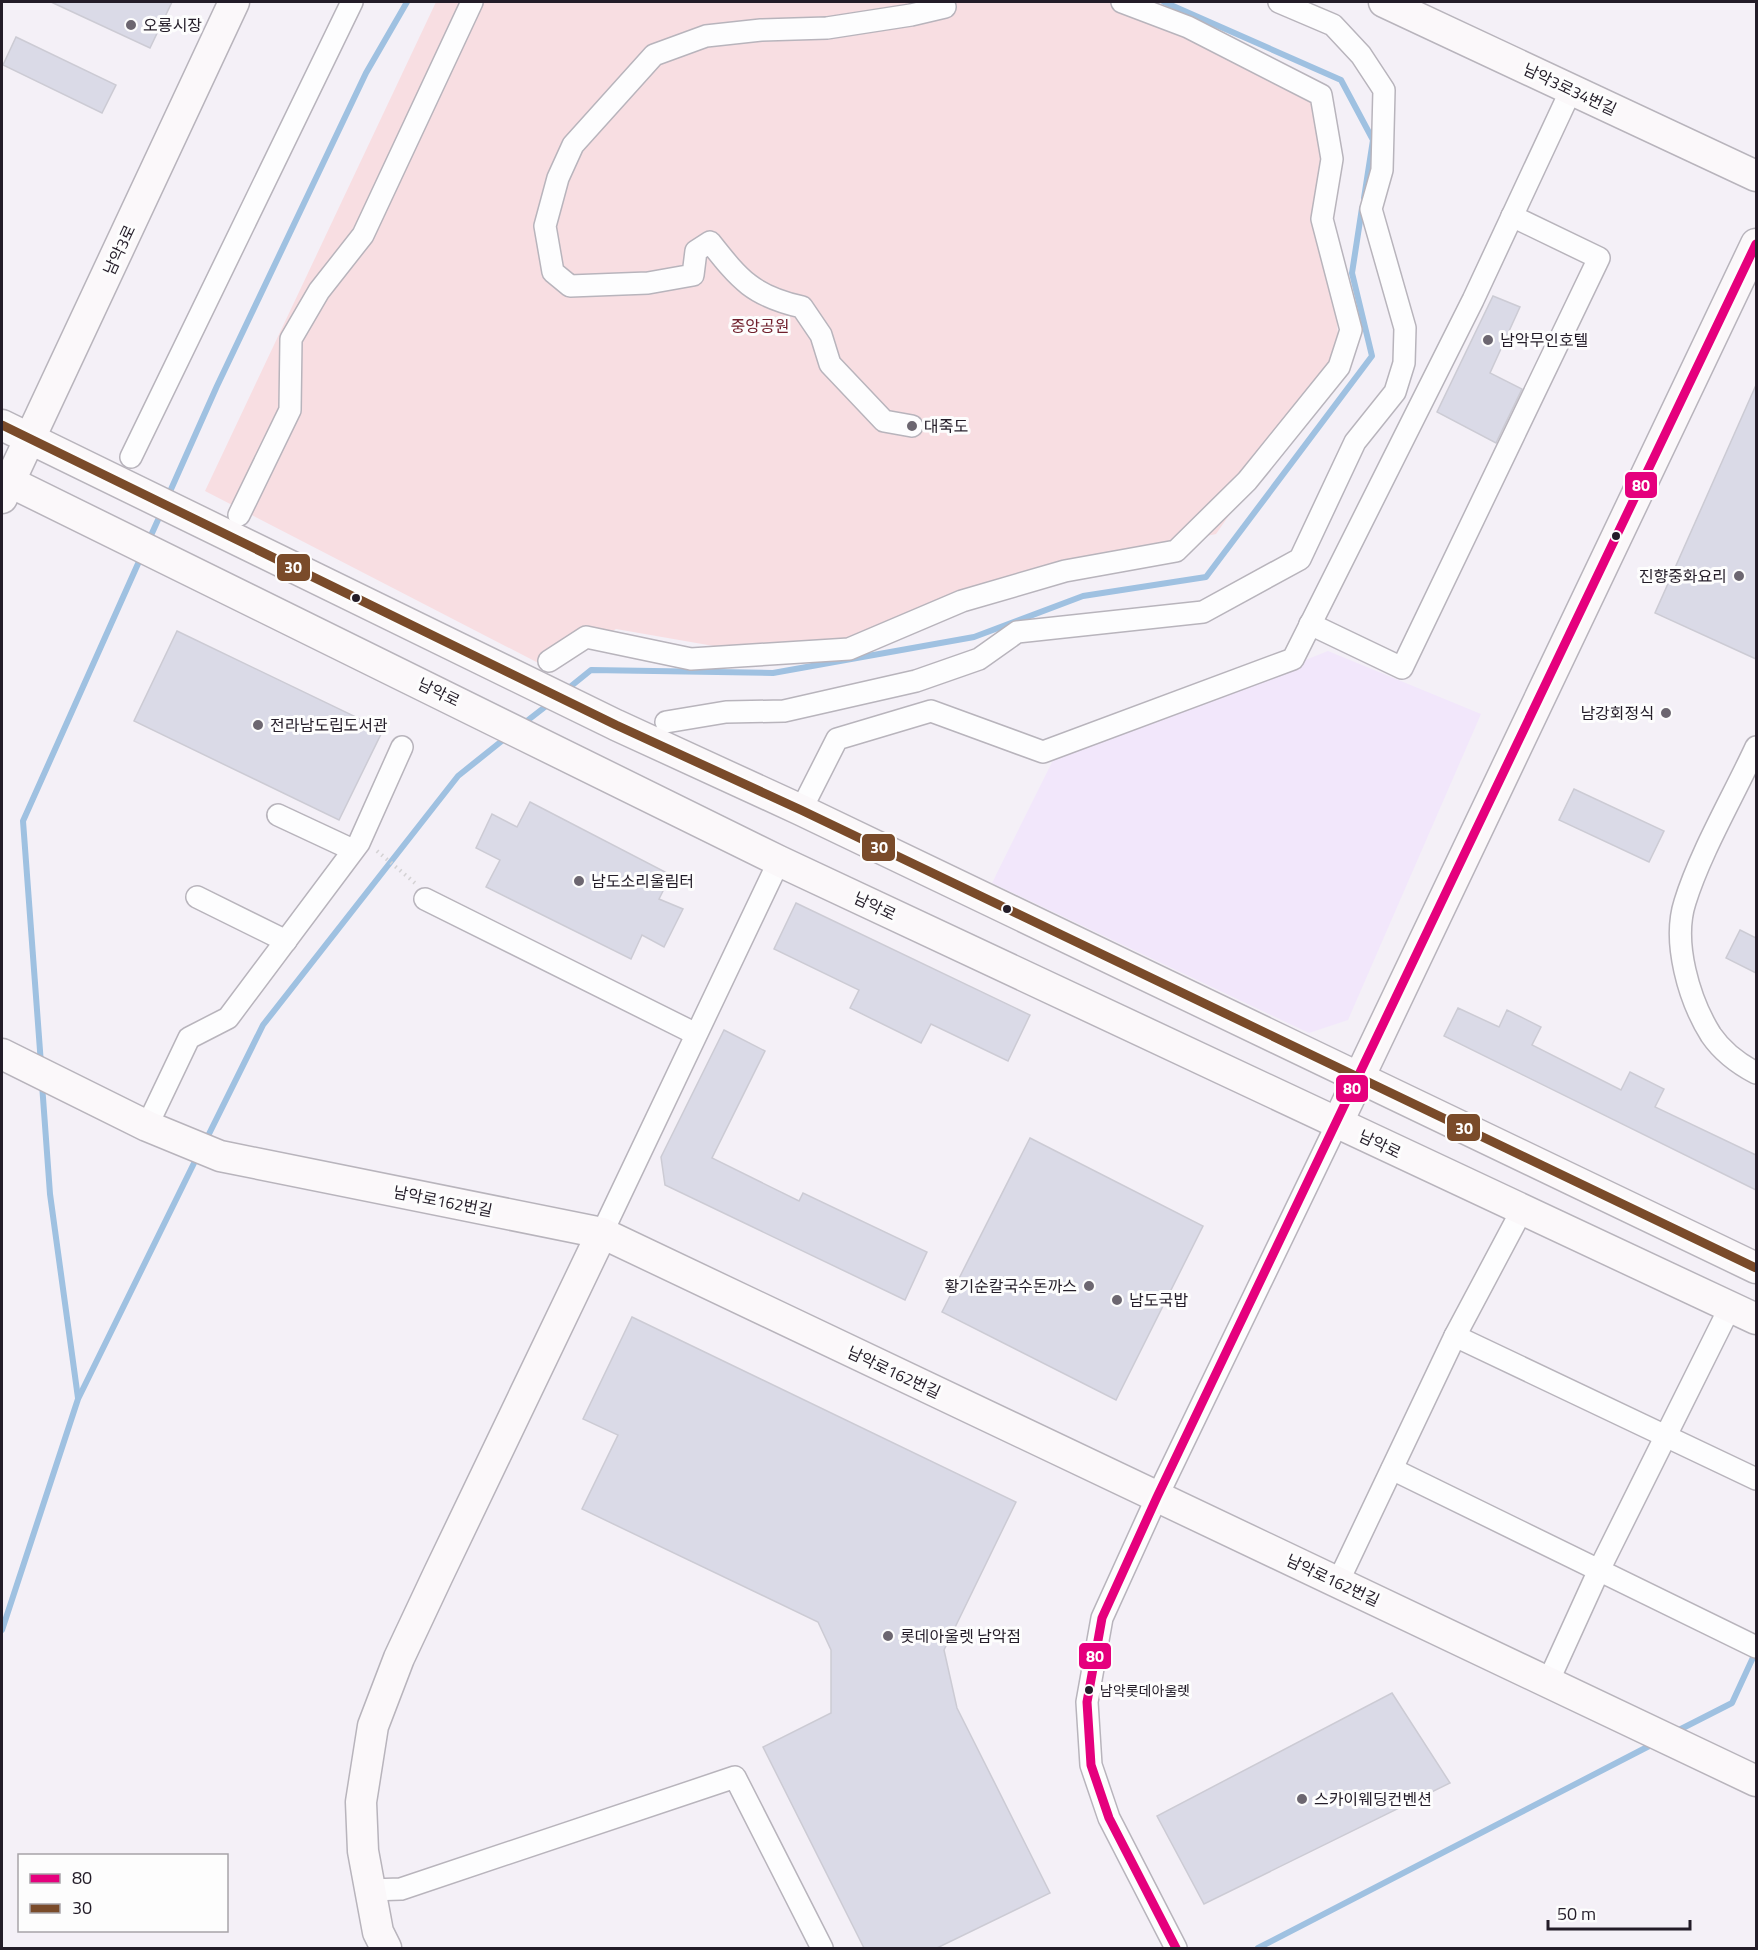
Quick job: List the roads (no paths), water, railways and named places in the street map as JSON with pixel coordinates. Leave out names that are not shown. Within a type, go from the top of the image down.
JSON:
[{"type":"street","name":"남악3로","points":[[4,486],[47,406],[234,2]]},
{"type":"street","points":[[131,457],[352,2]]},
{"type":"street","points":[[239,515],[291,410],[291,339],[319,291],[363,235],[472,2]]},
{"type":"street","points":[[912,426],[884,421],[830,364],[820,335],[802,307],[777,301],[746,285],[710,242],[696,251],[693,275],[648,283],[570,286],[553,272],[545,226],[558,178],[573,145],[654,55],[706,36],[761,30],[827,28],[911,15],[945,7],[936,2]]},
{"type":"street","points":[[549,661],[586,636],[692,659],[849,649],[984,594],[1065,571],[1176,551],[1248,481],[1338,368],[1352,330],[1322,219],[1332,159],[1321,95],[1188,27],[1122,2]]},
{"type":"street","points":[[666,722],[726,712],[783,711],[916,681],[979,658],[1017,632],[1203,612],[1300,559],[1355,442],[1395,392],[1404,363],[1405,328],[1371,209],[1382,170],[1384,90],[1360,55],[1333,25],[1279,2]]},
{"type":"street","name":"남악3로34번길","points":[[1384,2],[1756,176]]},
{"type":"street","points":[[801,810],[837,739],[931,711],[1043,752],[1293,659],[1572,90]]},
{"type":"street","points":[[1310,624],[1402,668],[1599,258],[1512,216]]},
{"type":"street","points":[[1174,1946],[1109,1818],[1091,1765],[1088,1702],[1102,1618],[1157,1497],[1756,244]]},
{"type":"street","points":[[2,425],[110,480],[616,725],[801,810],[1756,1268]]},
{"type":"street","name":"남악로","points":[[4,486],[90,521],[779,861],[1743,1313]]},
{"type":"street","points":[[153,1129],[189,1038],[228,1018],[361,848],[402,747]]},
{"type":"street","points":[[1756,747],[1695,876],[1684,903],[1682,921],[1682,947],[1697,1006],[1712,1035],[1728,1054],[1756,1073]]},
{"type":"street","points":[[278,815],[361,848]]},
{"type":"street","points":[[386,1948],[378,1932],[363,1851],[361,1802],[373,1726],[423,1606],[779,861]]},
{"type":"street","points":[[197,897],[286,941]]},
{"type":"street","points":[[425,899],[696,1034]]},
{"type":"street","name":"남악로162번길","points":[[2,1054],[153,1129],[220,1156],[602,1233],[1756,1781]]},
{"type":"street","points":[[1338,1582],[1455,1336],[1522,1210]]},
{"type":"street","points":[[1548,1682],[1664,1436],[1743,1313]]},
{"type":"street","points":[[1455,1336],[1756,1479]]},
{"type":"street","points":[[1392,1468],[1756,1647]]},
{"type":"street","points":[[370,1890],[401,1889],[735,1777],[822,1948]]},
{"type":"waterway","points":[[168,496],[217,386],[366,73],[407,2]]},
{"type":"waterway","points":[[1164,2],[1341,80],[1373,140],[1364,198]]},
{"type":"waterway","points":[[565,691],[591,670],[773,673],[974,637],[1083,596],[1206,577],[1372,356],[1352,273],[1362,208]]},
{"type":"waterway","points":[[148,542],[162,511]]},
{"type":"waterway","points":[[41,1064],[23,821],[141,557]]},
{"type":"waterway","points":[[523,724],[550,703]]},
{"type":"waterway","points":[[206,1140],[263,1025],[458,776],[508,736]]},
{"type":"waterway","points":[[42,1084],[50,1194],[78,1398]]},
{"type":"waterway","points":[[2,1630],[78,1399],[198,1155]]},
{"type":"waterway","points":[[1675,1732],[1732,1703],[1756,1651]]},
{"type":"waterway","points":[[1258,1948],[1655,1743]]},
{"type":"place","name":"오룡시장","points":[[131,25]]},
{"type":"place","name":"남악무인호텔","points":[[1488,340]]},
{"type":"place","name":"대죽도","points":[[912,426]]},
{"type":"place","name":"진향중화요리","points":[[1739,576]]},
{"type":"place","name":"남강회정식","points":[[1666,713]]},
{"type":"place","name":"전라남도립도서관","points":[[258,725]]},
{"type":"place","name":"남도소리울림터","points":[[579,881]]},
{"type":"place","name":"황기순칼국수돈까스","points":[[1089,1286]]},
{"type":"place","name":"남도국밥","points":[[1117,1300]]},
{"type":"place","name":"롯데아울렛 남악점","points":[[888,1636]]},
{"type":"place","name":"남악롯데아울렛","points":[[1089,1690]]},
{"type":"place","name":"스카이웨딩컨벤션","points":[[1302,1799]]},
{"type":"park label","name":"중앙공원","points":[[760,326]]}]
